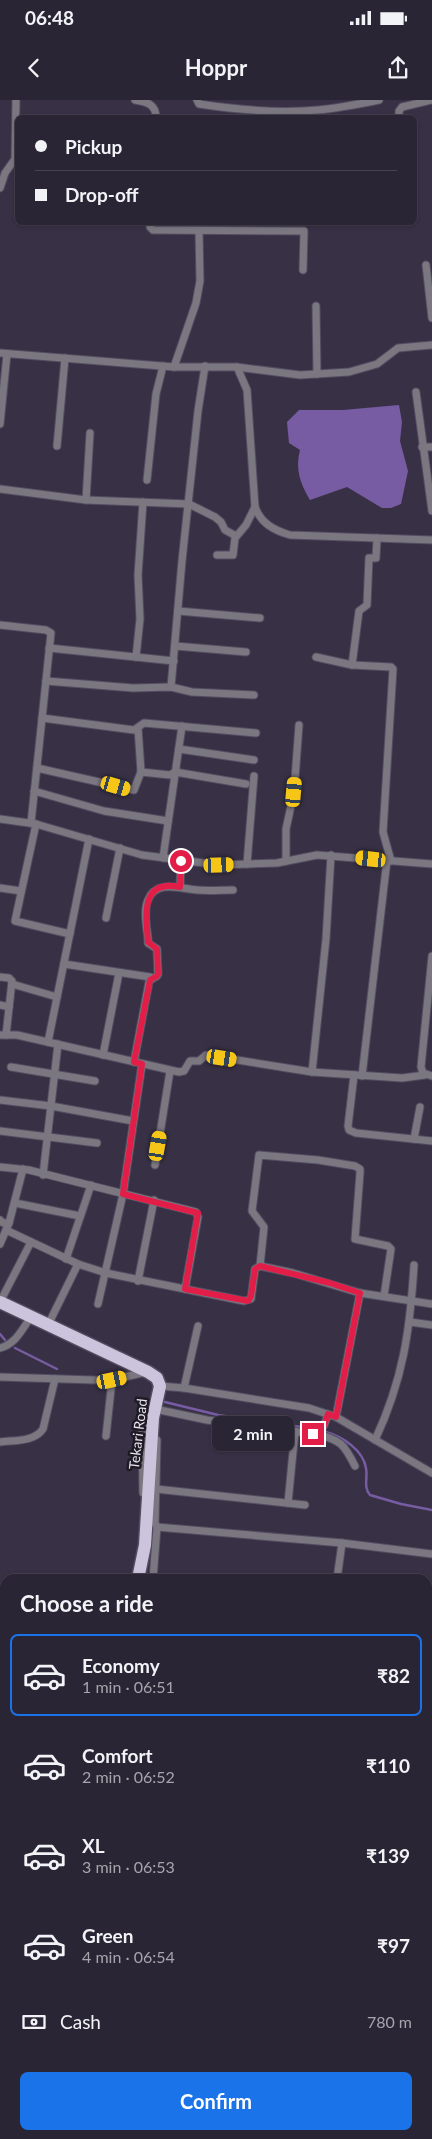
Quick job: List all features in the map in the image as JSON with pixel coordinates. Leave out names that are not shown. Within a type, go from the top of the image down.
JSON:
[{"type":"highway","name":"Tekari Road","points":[[0,1302],[157,1378],[160,1386],[154,1413],[145,1545],[139,1574]]},
{"type":"street","points":[[16,100],[16,115]]},
{"type":"street","points":[[135,100],[154,102],[156,115]]},
{"type":"street","points":[[197,100],[199,104],[264,112],[316,110],[379,100]]},
{"type":"street","points":[[399,115],[402,107],[432,100]]},
{"type":"street","points":[[0,188],[5,173],[15,159]]},
{"type":"street","points":[[150,225],[153,230],[304,231],[303,270]]},
{"type":"street","points":[[174,366],[196,304],[200,281],[199,231]]},
{"type":"street","points":[[426,265],[432,318]]},
{"type":"street","points":[[316,306],[317,374]]},
{"type":"street","points":[[0,424],[3,354],[163,366],[237,367],[300,375],[360,370],[376,364],[398,348],[432,345]]},
{"type":"street","points":[[57,446],[65,358]]},
{"type":"street","points":[[147,480],[156,394],[163,366]]},
{"type":"street","points":[[171,687],[199,402],[205,366]]},
{"type":"street","points":[[237,367],[247,390],[255,507],[265,523],[276,531],[290,535],[432,540]]},
{"type":"street","points":[[416,392],[432,512]]},
{"type":"street","points":[[86,500],[90,433]]},
{"type":"street","points":[[422,447],[432,447]]},
{"type":"street","points":[[0,489],[86,500],[189,504],[203,513],[215,517],[221,522],[224,530],[236,536]]},
{"type":"street","points":[[136,657],[140,619],[138,575],[143,502]]},
{"type":"street","points":[[217,555],[232,555],[236,536],[246,525],[255,507]]},
{"type":"street","points":[[352,665],[359,611],[367,605],[369,558],[376,558],[378,538]]},
{"type":"street","points":[[178,611],[260,618]]},
{"type":"street","points":[[0,624],[49,630],[51,635],[34,791],[34,823],[15,918],[16,922],[70,934]]},
{"type":"street","points":[[175,646],[246,652]]},
{"type":"street","points":[[50,648],[174,660]]},
{"type":"street","points":[[316,657],[352,665],[391,667],[393,670],[383,832],[389,860],[358,1076],[348,1126],[349,1130],[356,1133],[432,1141]]},
{"type":"street","points":[[46,680],[133,688],[171,687],[192,692],[254,695]]},
{"type":"street","points":[[42,718],[134,730],[144,723],[256,733]]},
{"type":"street","points":[[286,861],[286,829],[294,792],[299,725]]},
{"type":"street","points":[[163,858],[182,726]]},
{"type":"street","points":[[37,768],[134,790],[141,772],[138,728]]},
{"type":"street","points":[[178,749],[254,760]]},
{"type":"street","points":[[141,772],[170,776],[175,772],[246,784]]},
{"type":"street","points":[[247,864],[254,776]]},
{"type":"street","points":[[34,791],[104,811],[168,821]]},
{"type":"street","points":[[0,819],[34,823],[142,855],[219,865],[286,861],[317,855],[432,864]]},
{"type":"street","points":[[48,1042],[89,839]]},
{"type":"street","points":[[106,918],[120,848]]},
{"type":"street","points":[[312,1072],[326,939],[331,855]]},
{"type":"street","points":[[180,887],[181,861]]},
{"type":"street","points":[[134,1062],[150,980],[158,975],[157,951],[148,942],[147,902],[153,893],[159,889],[172,886],[198,890],[233,890]]},
{"type":"street","points":[[0,888],[21,891]]},
{"type":"street","points":[[428,1075],[421,1067],[432,956]]},
{"type":"street","points":[[64,964],[147,976],[150,980]]},
{"type":"street","points":[[103,1055],[119,973]]},
{"type":"street","points":[[0,976],[11,979],[12,984],[3,1035],[58,1044],[170,1071],[184,1071],[190,1061],[199,1061],[206,1055],[312,1072],[402,1078],[428,1075]]},
{"type":"street","points":[[12,984],[57,997]]},
{"type":"street","points":[[0,1005],[9,1007]]},
{"type":"street","points":[[43,1175],[58,1044]]},
{"type":"street","points":[[98,1304],[123,1194],[142,1064]]},
{"type":"street","points":[[11,1068],[95,1081]]},
{"type":"street","points":[[155,1165],[170,1071]]},
{"type":"street","points":[[0,1100],[51,1106],[133,1120]]},
{"type":"street","points":[[414,1139],[420,1107]]},
{"type":"street","points":[[0,1131],[45,1138],[47,1136],[97,1142]]},
{"type":"street","points":[[260,1266],[264,1227],[252,1211],[259,1155],[318,1160],[355,1166],[360,1169],[355,1239],[388,1246],[391,1249],[384,1296]]},
{"type":"street","points":[[0,1166],[23,1169],[154,1200],[198,1213],[185,1289]]},
{"type":"street","points":[[0,1244],[8,1227],[23,1169]]},
{"type":"street","points":[[66,1259],[90,1185]]},
{"type":"street","points":[[138,1281],[154,1200]]},
{"type":"street","points":[[15,1204],[80,1216]]},
{"type":"street","points":[[0,1220],[3,1224],[31,1242],[66,1259],[106,1274],[138,1281],[248,1301],[251,1296],[255,1269],[260,1266],[360,1293],[432,1304]]},
{"type":"street","points":[[0,1302],[31,1242]]},
{"type":"street","points":[[48,1326],[78,1264]]},
{"type":"street","points":[[375,1440],[394,1394],[406,1350],[414,1265]]},
{"type":"street","points":[[336,1417],[360,1293]]},
{"type":"street","points":[[0,1348],[8,1346],[15,1339],[31,1317]]},
{"type":"street","points":[[410,1322],[432,1325]]},
{"type":"street","points":[[184,1388],[198,1326]]},
{"type":"street","points":[[0,1377],[112,1380],[148,1372]]},
{"type":"street","points":[[0,1442],[31,1438],[39,1435],[43,1429],[59,1379]]},
{"type":"street","points":[[106,1436],[112,1380]]},
{"type":"street","points":[[160,1386],[184,1388],[309,1408],[328,1414],[432,1473]]},
{"type":"street","points":[[154,1413],[316,1434],[339,1441],[344,1446],[355,1466]]},
{"type":"street","points":[[153,1574],[157,1527],[155,1524],[157,1438],[154,1413]]},
{"type":"street","points":[[134,1574],[142,1528],[142,1427],[154,1413]]},
{"type":"street","points":[[316,1434],[322,1429],[328,1414]]},
{"type":"street","points":[[288,1503],[295,1431]]},
{"type":"street","points":[[156,1489],[305,1505]]},
{"type":"street","points":[[157,1527],[342,1543],[432,1554]]},
{"type":"street","points":[[338,1574],[342,1543]]},
{"type":"shaded area","points":[[399,405],[402,422],[400,441],[408,471],[401,504],[391,508],[382,508],[347,487],[310,500],[299,476],[300,450],[289,443],[287,422],[299,410],[343,410]]},
{"type":"waterway","points":[[0,1334],[5,1340]]},
{"type":"waterway","points":[[15,1348],[57,1369]]},
{"type":"waterway","points":[[165,1402],[218,1415],[315,1429]]},
{"type":"waterway","points":[[326,1432],[339,1437],[361,1455],[366,1468],[366,1486],[370,1495],[432,1510]]},
{"type":"route","points":[[181,861],[180,887],[168,886],[155,890],[146,905],[148,942],[157,949],[158,974],[150,980],[134,1062],[142,1064],[123,1194],[198,1213],[185,1289],[248,1301],[251,1299],[255,1269],[260,1266],[293,1273],[360,1293],[336,1417],[328,1414],[320,1432],[313,1434]]}]
